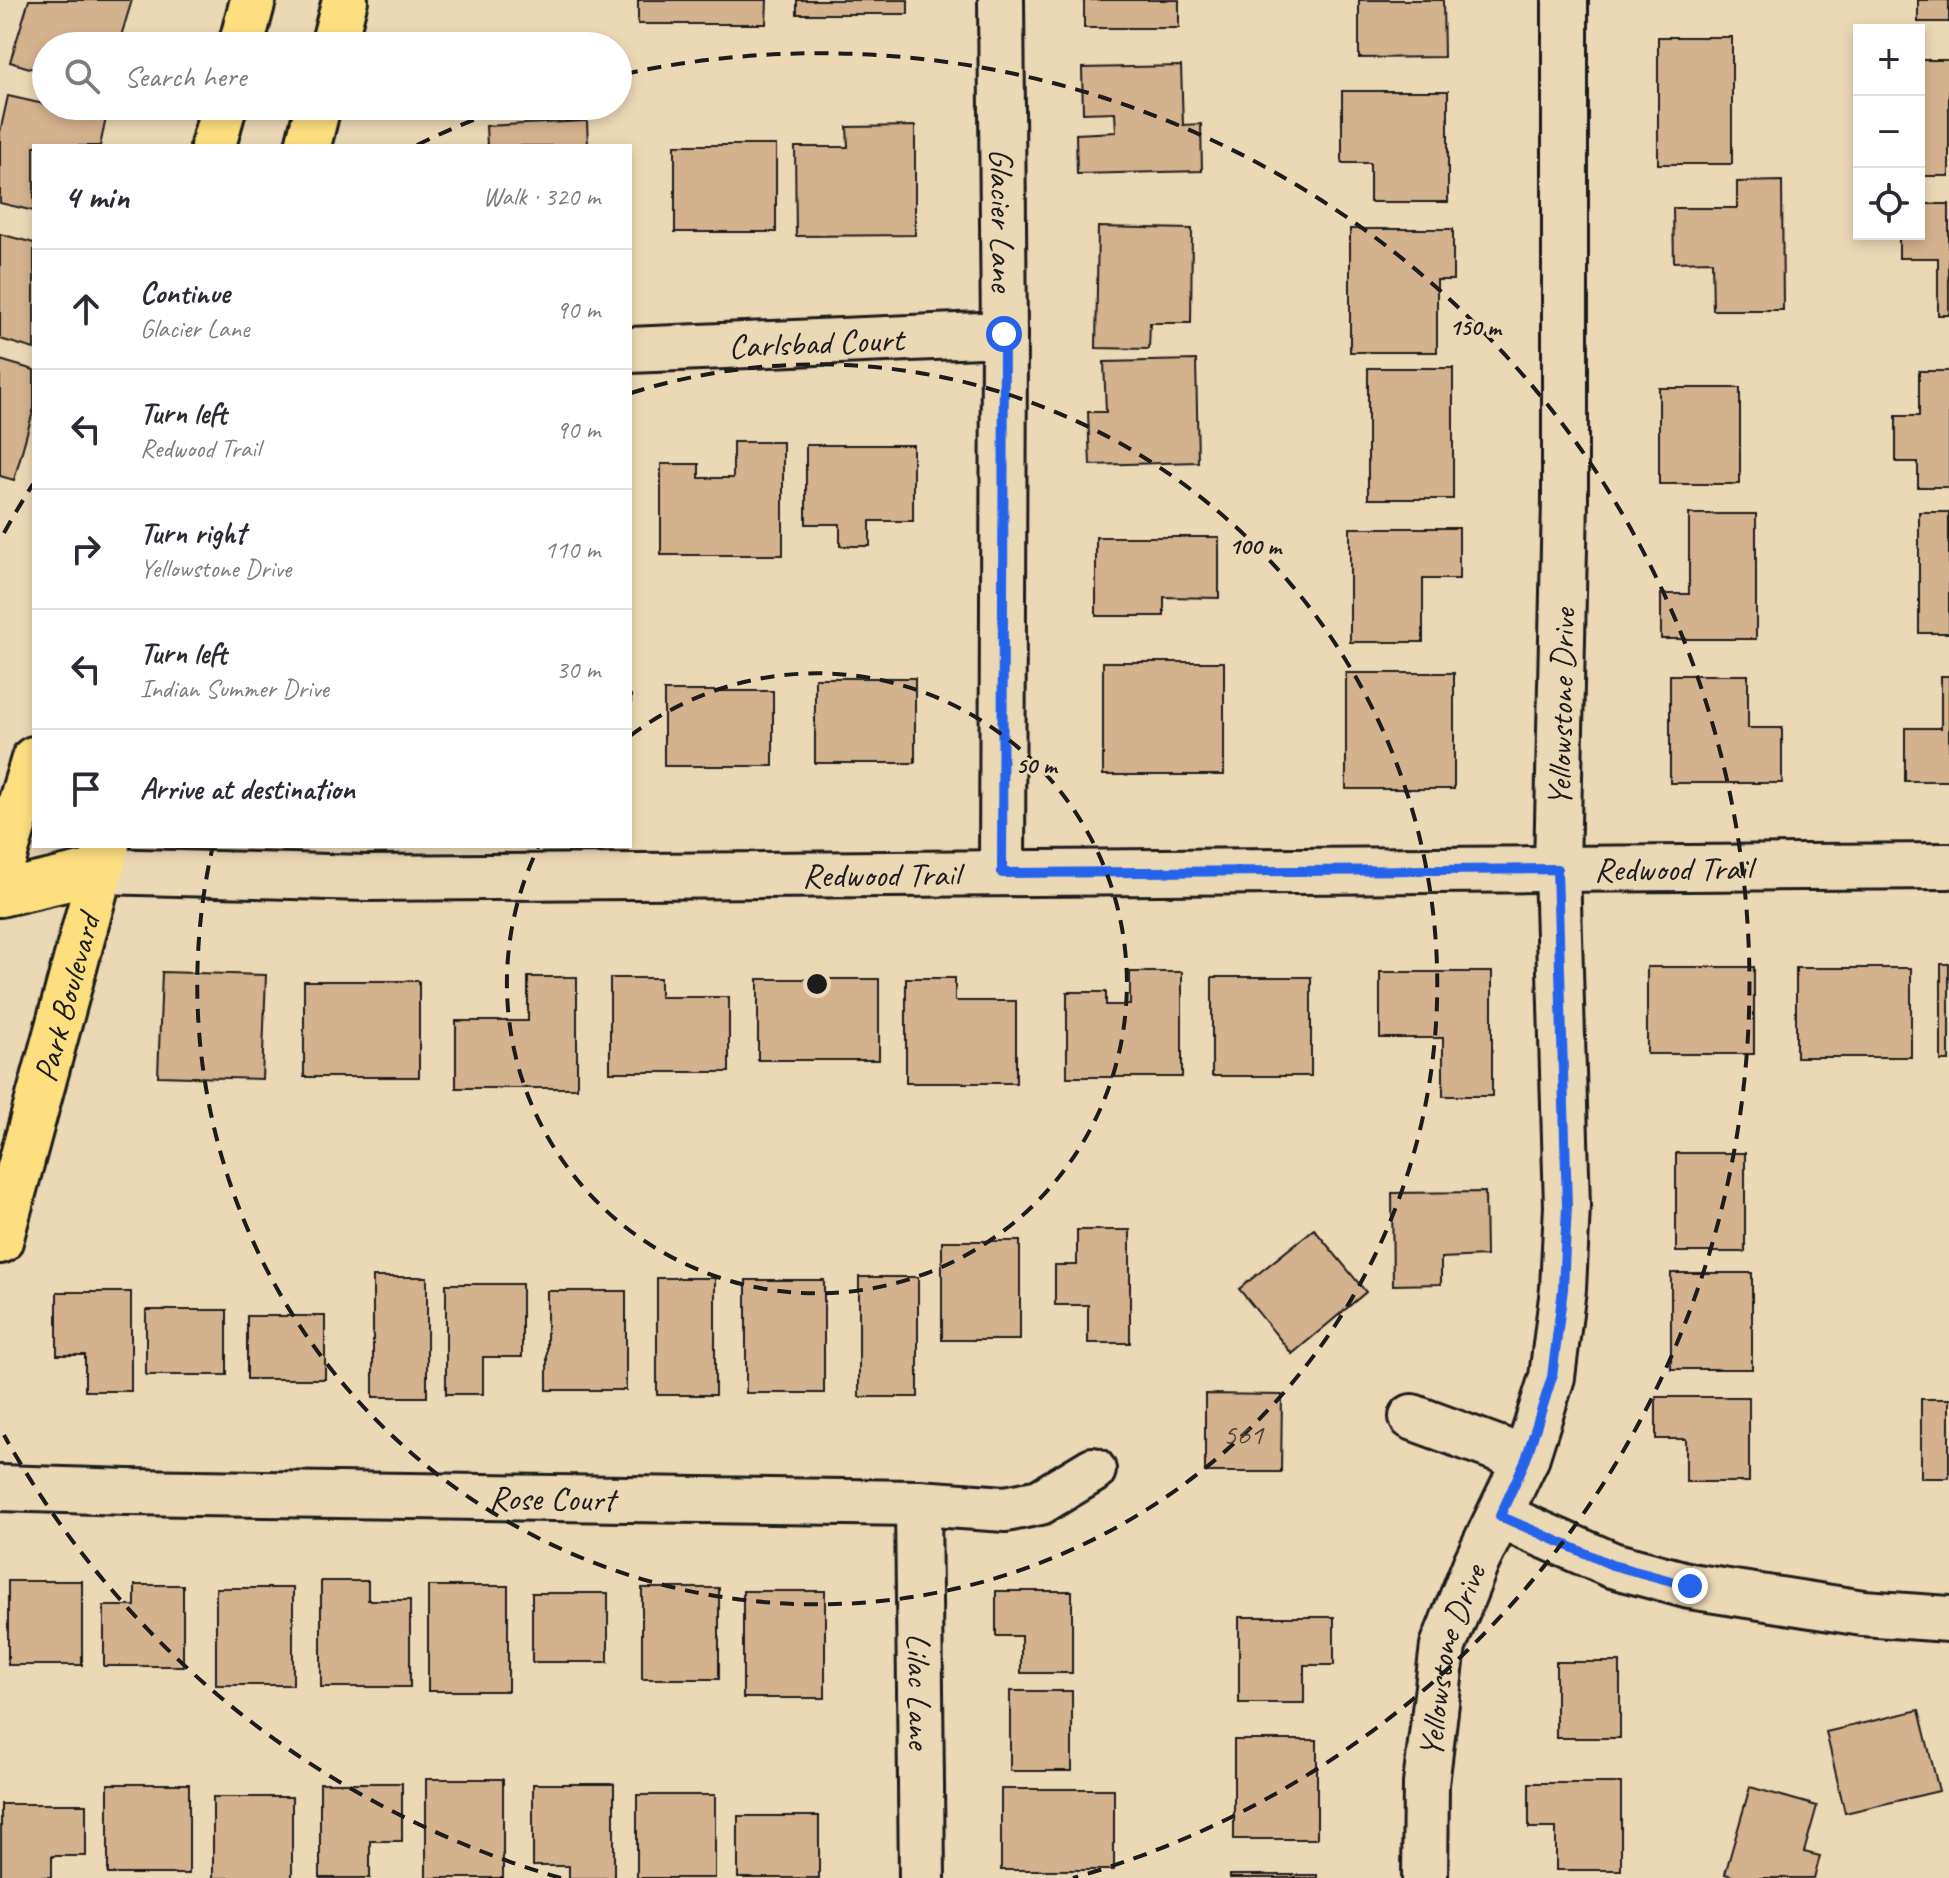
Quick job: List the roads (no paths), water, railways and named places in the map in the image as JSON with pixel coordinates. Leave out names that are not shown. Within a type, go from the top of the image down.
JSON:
[{"type":"main road","points":[[245,32],[253,0]]},
{"type":"main road","points":[[337,32],[345,0]]},
{"type":"main road","points":[[214,144],[220,120]]},
{"type":"main road","points":[[308,144],[314,120]]},
{"type":"main road","points":[[0,870],[32,766]]},
{"type":"main road","points":[[0,894],[103,858]]},
{"type":"main road","name":"Park Boulevard","points":[[0,1241],[103,858]]},
{"type":"street","name":"Glacier Lane","points":[[1001,0],[1004,334],[1002,873]]},
{"type":"street","name":"Yellowstone Drive","points":[[1425,1878],[1426,1784],[1443,1646],[1476,1563],[1526,1459],[1552,1377],[1563,1289],[1567,1206],[1557,869],[1565,500],[1565,0]]},
{"type":"street","name":"Carlsbad Court","points":[[632,350],[1004,334]]},
{"type":"street","name":"Redwood Trail","points":[[103,858],[366,878],[1949,866]]},
{"type":"street","points":[[1412,1417],[1526,1459]]},
{"type":"street","name":"Rose Court","points":[[0,1488],[918,1503],[1006,1509],[1040,1502],[1093,1470]]},
{"type":"street","name":"Lilac Lane","points":[[918,1503],[922,1878]]},
{"type":"street","points":[[1500,1516],[1612,1565],[1690,1586],[1863,1613],[1949,1619]]}]
